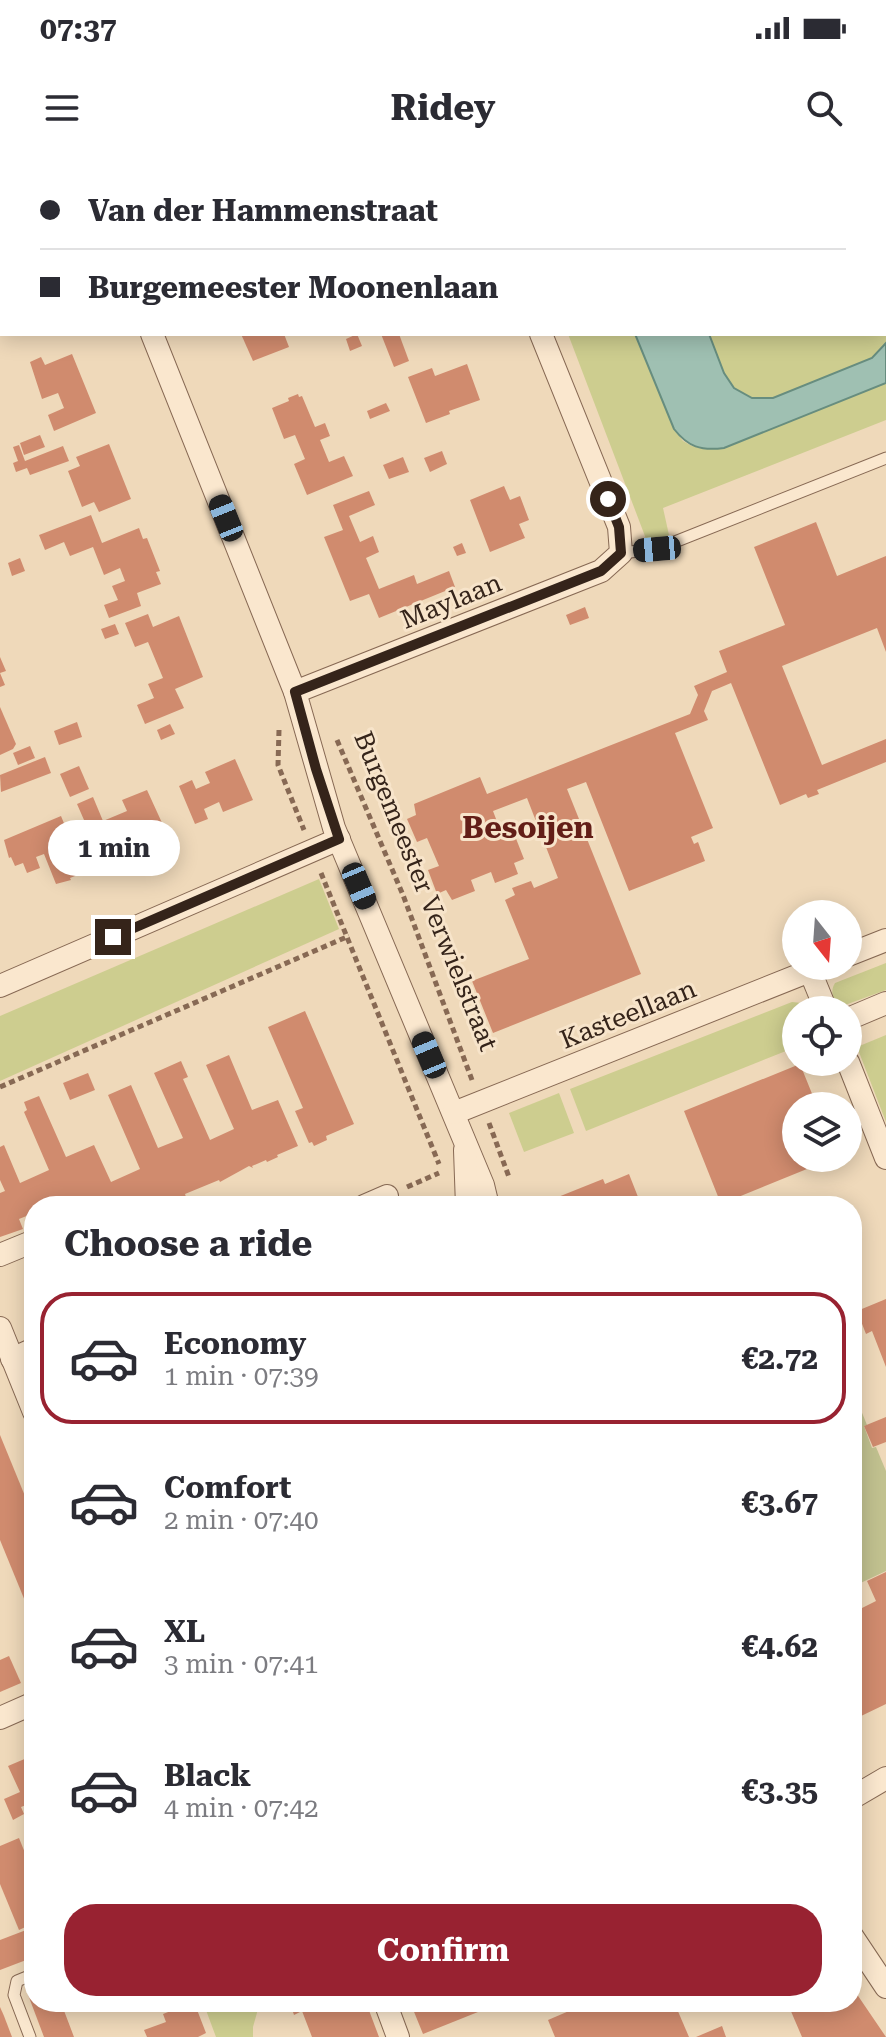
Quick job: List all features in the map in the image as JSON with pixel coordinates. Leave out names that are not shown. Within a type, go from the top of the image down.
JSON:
[{"type":"street","name":"Burgemeester Verwielstraat","points":[[153,336],[295,692],[339,839],[486,1196]]},
{"type":"street","points":[[542,336],[619,527],[621,553]]},
{"type":"street","name":"Maylaan","points":[[295,692],[601,571],[621,553]]},
{"type":"street","points":[[0,986],[339,839]]},
{"type":"street","points":[[862,949],[886,940]]},
{"type":"street","name":"Kasteellaan","points":[[454,1113],[786,980]]},
{"type":"street","points":[[862,1013],[886,1003]]},
{"type":"street","points":[[854,1076],[886,1158]]},
{"type":"street","name":"Burgemeester Verwielstraat","points":[[465,1145],[467,1196]]},
{"type":"street","points":[[0,1255],[24,1245]]},
{"type":"street","points":[[0,1328],[24,1388]]},
{"type":"street","points":[[12,1359],[24,1354]]},
{"type":"street","points":[[0,1718],[24,1707]]},
{"type":"street","points":[[862,1792],[886,1778]]},
{"type":"street","points":[[862,1951],[886,1987]]},
{"type":"street","points":[[389,2012],[398,2037]]},
{"type":"lane","points":[[621,553],[657,549],[886,458]]},
{"type":"lane","points":[[24,1978],[17,1981],[14,1995],[30,2037]]},
{"type":"path","name":"Burgemeester Verwielstraat","points":[[330,728],[343,750],[381,839],[501,1148],[510,1190]]},
{"type":"path","points":[[0,1087],[349,936]]},
{"type":"path","points":[[387,1196],[439,1173]]},
{"type":"green space","points":[[569,336],[636,336],[674,429],[683,441],[692,446],[724,448],[886,383],[886,420],[663,508],[669,535],[648,544]]},
{"type":"green space","points":[[710,336],[886,336],[886,343],[872,358],[773,398],[752,398],[734,388],[724,373]]},
{"type":"green space","points":[[319,879],[339,929],[0,1081],[0,1016]]},
{"type":"green space","points":[[886,963],[886,990],[862,999],[862,996],[833,996],[835,983],[862,980],[862,972]]},
{"type":"green space","points":[[782,1006],[782,1053],[586,1131],[570,1089]]},
{"type":"green space","points":[[886,1035],[886,1122],[862,1060],[862,1045]]},
{"type":"green space","points":[[559,1093],[574,1133],[524,1152],[509,1113]]},
{"type":"green space","points":[[862,1413],[872,1448],[876,1447],[886,1471],[886,1571],[862,1582]]},
{"type":"green space","points":[[207,2012],[257,2012],[253,2037],[216,2037]]},
{"type":"shaded area","points":[[636,336],[710,336],[724,373],[734,388],[752,398],[773,398],[872,358],[886,343],[886,383],[724,448],[708,449],[690,444],[674,429]]},
{"type":"building","points":[[242,336],[285,336],[289,347],[253,361]]},
{"type":"building","points":[[358,336],[362,346],[350,351],[346,339]]},
{"type":"building","points":[[382,336],[400,336],[409,361],[394,367]]},
{"type":"building","points":[[72,354],[96,413],[54,431],[48,415],[64,408],[58,393],[42,399],[30,362],[41,357],[45,365]]},
{"type":"building","points":[[467,364],[480,400],[426,423],[408,377],[432,368],[435,376]]},
{"type":"building","points":[[298,394],[302,396],[315,427],[325,423],[330,436],[320,440],[329,462],[344,456],[353,476],[307,495],[294,464],[305,459],[295,435],[284,439],[272,408]]},
{"type":"building","points":[[386,403],[390,411],[370,419],[367,411]]},
{"type":"building","points":[[40,435],[45,447],[24,455],[20,443]]},
{"type":"building","points":[[109,444],[131,499],[99,512],[94,502],[82,507],[68,471],[80,466],[76,457]]},
{"type":"building","points":[[19,445],[25,461],[63,446],[69,461],[30,475],[27,468],[16,472],[13,463],[18,461],[13,447]]},
{"type":"building","points":[[442,451],[447,464],[430,472],[424,458]]},
{"type":"building","points":[[403,457],[409,472],[389,479],[383,465]]},
{"type":"building","points":[[504,486],[510,500],[520,496],[529,520],[519,524],[525,538],[490,552],[470,500]]},
{"type":"building","points":[[369,491],[375,505],[349,516],[360,542],[373,536],[379,552],[366,558],[379,589],[414,575],[417,584],[449,571],[455,587],[379,618],[369,594],[350,601],[324,537],[343,530],[333,505]]},
{"type":"building","points":[[91,515],[102,543],[139,528],[143,539],[147,538],[160,571],[156,572],[161,584],[137,593],[141,606],[109,618],[104,605],[118,600],[112,586],[125,581],[120,568],[104,575],[93,547],[70,556],[64,542],[45,550],[39,535]]},
{"type":"building","points":[[816,522],[837,576],[886,556],[886,652],[877,628],[782,666],[822,765],[886,739],[886,762],[817,790],[819,794],[808,798],[806,794],[780,805],[731,683],[712,691],[704,711],[708,720],[675,733],[713,828],[691,837],[694,844],[698,842],[705,861],[629,891],[586,782],[567,789],[641,974],[493,1033],[472,981],[529,959],[505,900],[515,895],[512,888],[531,881],[534,888],[558,878],[527,798],[493,811],[504,840],[515,836],[524,859],[514,863],[518,874],[495,883],[491,872],[471,880],[475,891],[452,900],[446,890],[437,894],[428,870],[439,866],[427,838],[417,842],[407,819],[416,815],[414,804],[480,777],[487,794],[690,714],[698,695],[694,686],[727,672],[719,651],[785,625],[754,547]]},
{"type":"building","points":[[462,543],[466,553],[457,556],[453,547]]},
{"type":"building","points":[[20,558],[25,571],[12,576],[8,563]]},
{"type":"building","points":[[585,607],[589,618],[570,625],[566,615]]},
{"type":"building","points":[[148,614],[153,627],[179,616],[203,677],[175,689],[184,708],[145,724],[137,705],[154,698],[148,684],[163,678],[148,642],[135,647],[125,623]]},
{"type":"building","points":[[115,624],[119,634],[105,639],[101,629]]},
{"type":"building","points":[[0,657],[6,671],[0,673]]},
{"type":"building","points":[[0,707],[16,744],[13,749],[0,755]]},
{"type":"building","points":[[77,722],[82,737],[59,745],[54,731]]},
{"type":"building","points":[[170,724],[175,734],[161,740],[157,730]]},
{"type":"building","points":[[30,746],[35,758],[18,765],[13,753]]},
{"type":"building","points":[[45,757],[51,773],[1,792],[0,775]]},
{"type":"building","points":[[235,759],[253,800],[223,812],[219,802],[204,809],[208,819],[195,824],[179,786],[192,780],[196,789],[210,783],[205,772]]},
{"type":"building","points":[[79,766],[89,789],[70,797],[60,774]]},
{"type":"building","points":[[147,790],[168,836],[117,856],[110,839],[95,845],[77,804],[93,797],[103,821],[127,811],[122,800]]},
{"type":"building","points":[[61,816],[68,833],[70,843],[67,844],[80,874],[56,884],[44,854],[36,857],[40,868],[27,873],[23,863],[15,866],[9,858],[4,840]]},
{"type":"building","points":[[305,1011],[354,1124],[326,1136],[327,1140],[314,1146],[312,1142],[309,1143],[295,1111],[303,1108],[268,1027]]},
{"type":"building","points":[[229,1055],[252,1110],[278,1100],[298,1146],[186,1196],[24,1196],[24,1217],[19,1219],[23,1229],[0,1237],[0,1193],[5,1191],[0,1180],[0,1147],[4,1145],[20,1183],[49,1170],[24,1112],[27,1110],[24,1102],[39,1096],[66,1157],[94,1145],[111,1182],[140,1169],[108,1095],[131,1085],[158,1148],[183,1138],[154,1073],[181,1061],[188,1077],[183,1079],[210,1140],[234,1129],[206,1065]]},
{"type":"building","points":[[782,1071],[782,1076],[805,1076],[811,1092],[782,1092],[782,1172],[800,1172],[741,1196],[718,1196],[684,1111]]},
{"type":"building","points":[[88,1073],[95,1090],[70,1100],[63,1083]]},
{"type":"building","points":[[629,1174],[638,1196],[560,1196],[603,1179],[605,1184]]},
{"type":"building","points":[[886,1299],[886,1367],[872,1331],[866,1334],[862,1309]]},
{"type":"building","points":[[886,1417],[886,1442],[873,1447],[864,1426]]},
{"type":"building","points":[[0,1435],[24,1494],[24,1599],[0,1540]]},
{"type":"building","points":[[886,1572],[886,1704],[862,1716],[862,1608],[876,1601],[867,1581]]},
{"type":"building","points":[[9,1656],[21,1683],[0,1692],[0,1660]]},
{"type":"building","points":[[24,1759],[24,1806],[21,1807],[24,1814],[13,1820],[4,1799],[20,1792],[8,1766]]},
{"type":"building","points":[[19,1838],[24,1850],[24,1928],[19,1930],[0,1884],[0,1846]]},
{"type":"building","points":[[24,1931],[24,1961],[0,1970],[0,1940]]},
{"type":"building","points":[[862,2002],[886,2037],[802,2037],[791,2012],[862,2012]]},
{"type":"building","points":[[0,2007],[4,2016],[12,2037],[0,2037]]},
{"type":"building","points":[[35,2012],[65,2012],[74,2037],[44,2037]]},
{"type":"building","points":[[198,2012],[206,2033],[198,2037],[147,2037],[144,2030],[166,2022],[163,2014]]},
{"type":"building","points":[[302,2012],[370,2012],[379,2037],[312,2037]]},
{"type":"building","points":[[414,2012],[478,2012],[423,2034]]},
{"type":"building","points":[[567,2012],[678,2012],[689,2037],[555,2037],[548,2020]]},
{"type":"building","points":[[722,2026],[726,2037],[696,2037]]},
{"type":"district","name":"Besoijen","points":[[528,827]]},
{"type":"route","points":[[113,937],[339,839],[295,692],[601,571],[621,553],[619,527],[608,499]]}]
